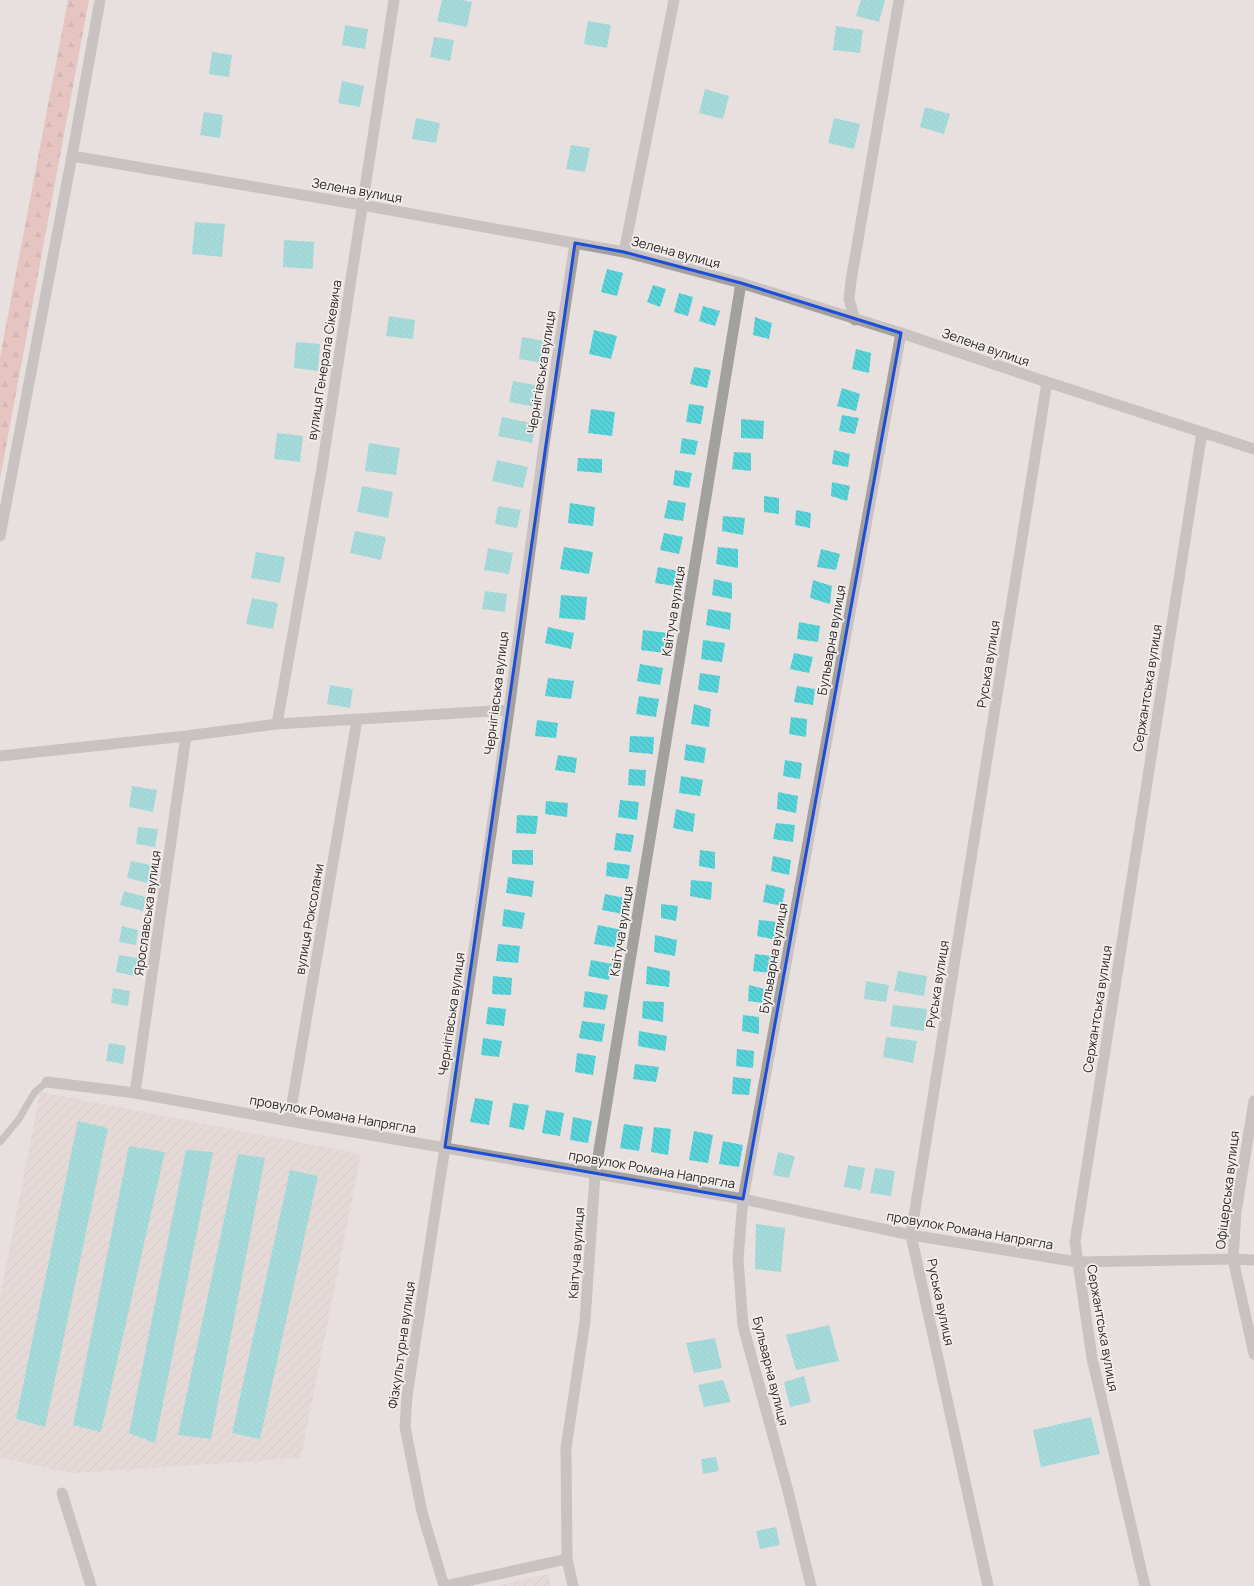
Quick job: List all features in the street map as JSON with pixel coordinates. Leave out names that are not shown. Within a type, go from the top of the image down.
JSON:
[{"type":"street","points":[[0,536],[100,0]]},
{"type":"street","name":"вулиця Генерала Сікевича","points":[[277,724],[321,474],[394,0]]},
{"type":"street","points":[[624,252],[674,0]]},
{"type":"street","points":[[855,320],[849,299],[851,281],[899,0]]},
{"type":"street","name":"Зелена вулиця","points":[[72,156],[362,205],[624,252],[741,283],[855,320],[901,333],[1254,449]]},
{"type":"street","name":"Чернігівська вулиця","points":[[445,1147],[509,710],[544,445],[575,243]]},
{"type":"street","name":"Квітуча вулиця","points":[[573,1586],[567,1559],[566,1448],[585,1321],[595,1175],[741,283]]},
{"type":"street","name":"Бульварна вулиця","points":[[811,1586],[788,1491],[743,1326],[738,1259],[743,1199],[901,333]]},
{"type":"street","name":"Руська вулиця","points":[[988,1586],[912,1235],[1047,382]]},
{"type":"street","name":"Сержантська вулиця","points":[[1145,1586],[1092,1358],[1075,1242],[1202,432]]},
{"type":"street","points":[[0,756],[186,736],[277,724],[509,710]]},
{"type":"street","name":"вулиця Роксолани","points":[[289,1122],[356,720]]},
{"type":"street","name":"Ярославська вулиця","points":[[135,1093],[186,736]]},
{"type":"street","name":"провулок Романа Напрягла","points":[[47,1082],[135,1093],[289,1122],[445,1147],[595,1175],[743,1199],[912,1235],[1078,1262],[1232,1259],[1254,1260]]},
{"type":"street","name":"Офіцерська вулиця","points":[[1254,1100],[1236,1212],[1232,1259],[1254,1354]]},
{"type":"street","name":"Фізкультурна вулиця","points":[[445,1147],[407,1396],[405,1427],[422,1512],[444,1586],[567,1559]]},
{"type":"street","points":[[62,1494],[91,1586]]},
{"type":"lane","points":[[0,1142],[20,1119],[36,1092],[47,1082]]},
{"type":"highlighted area","points":[[575,243],[624,252],[741,283],[901,333],[743,1199],[445,1147]]},
{"type":"shaded area","points":[[40,1092],[361,1154],[301,1458],[72,1473],[0,1458],[0,1298]]},
{"type":"shaded area","points":[[548,1574],[551,1586],[498,1586]]},
{"type":"green space","points":[[68,0],[89,0],[0,479],[0,357]]},
{"type":"building","points":[[442,0],[462,0],[472,2],[467,27],[437,21]]},
{"type":"building","points":[[861,0],[885,0],[879,22],[856,16]]},
{"type":"building","points":[[588,21],[611,25],[607,48],[584,44]]},
{"type":"building","points":[[345,25],[368,29],[365,49],[342,45]]},
{"type":"building","points":[[836,26],[863,30],[860,53],[833,50]]},
{"type":"building","points":[[434,37],[454,40],[450,61],[430,57]]},
{"type":"building","points":[[212,52],[232,55],[229,77],[209,74]]},
{"type":"building","points":[[342,81],[364,86],[360,107],[338,103]]},
{"type":"building","points":[[705,89],[729,96],[723,119],[699,113]]},
{"type":"building","points":[[925,107],[950,114],[944,134],[920,127]]},
{"type":"building","points":[[204,112],[223,115],[220,138],[200,135]]},
{"type":"building","points":[[416,118],[440,123],[436,143],[412,139]]},
{"type":"building","points":[[834,118],[860,124],[854,149],[828,143]]},
{"type":"building","points":[[571,145],[590,148],[585,172],[566,169]]},
{"type":"building","points":[[195,222],[225,224],[222,257],[192,254]]},
{"type":"building","points":[[284,240],[314,242],[313,269],[283,267]]},
{"type":"building","points":[[607,269],[623,273],[617,296],[601,292]]},
{"type":"building","points":[[653,285],[666,289],[660,307],[647,302]]},
{"type":"building","points":[[679,293],[693,297],[688,316],[674,312]]},
{"type":"building","points":[[703,306],[720,311],[715,326],[699,321]]},
{"type":"building","points":[[389,316],[415,320],[413,339],[386,336]]},
{"type":"building","points":[[755,317],[772,323],[769,339],[753,335]]},
{"type":"building","points":[[594,330],[617,336],[611,359],[589,354]]},
{"type":"building","points":[[522,337],[545,341],[541,363],[519,359]]},
{"type":"building","points":[[296,342],[320,344],[318,371],[294,368]]},
{"type":"building","points":[[856,349],[871,353],[869,373],[852,369]]},
{"type":"building","points":[[694,367],[711,370],[707,388],[690,384]]},
{"type":"building","points":[[513,381],[540,386],[536,407],[509,402]]},
{"type":"building","points":[[842,388],[860,394],[856,411],[837,406]]},
{"type":"building","points":[[689,404],[704,406],[701,424],[686,422]]},
{"type":"building","points":[[591,409],[615,412],[612,436],[588,433]]},
{"type":"building","points":[[842,415],[859,418],[855,434],[839,431]]},
{"type":"building","points":[[502,417],[536,424],[532,443],[498,436]]},
{"type":"building","points":[[741,419],[764,421],[763,439],[741,438]]},
{"type":"building","points":[[277,433],[303,436],[300,462],[274,459]]},
{"type":"building","points":[[682,438],[698,441],[695,455],[680,453]]},
{"type":"building","points":[[369,443],[400,448],[396,475],[365,471]]},
{"type":"building","points":[[834,450],[850,454],[848,467],[832,464]]},
{"type":"building","points":[[734,452],[751,453],[751,471],[732,469]]},
{"type":"building","points":[[578,458],[602,459],[602,473],[577,471]]},
{"type":"building","points":[[497,460],[528,467],[523,488],[492,481]]},
{"type":"building","points":[[675,470],[692,473],[689,488],[673,485]]},
{"type":"building","points":[[832,482],[850,486],[847,501],[831,496]]},
{"type":"building","points":[[362,486],[393,492],[388,518],[357,512]]},
{"type":"building","points":[[764,496],[779,498],[779,514],[764,512]]},
{"type":"building","points":[[668,500],[686,503],[683,521],[664,518]]},
{"type":"building","points":[[570,503],[595,507],[593,526],[568,523]]},
{"type":"building","points":[[498,506],[521,510],[517,528],[495,524]]},
{"type":"building","points":[[796,510],[811,513],[810,528],[795,525]]},
{"type":"building","points":[[723,516],[745,518],[743,535],[722,531]]},
{"type":"building","points":[[355,531],[386,537],[381,560],[350,553]]},
{"type":"building","points":[[664,533],[683,537],[679,554],[660,550]]},
{"type":"building","points":[[564,547],[593,552],[589,574],[560,569]]},
{"type":"building","points":[[718,547],[738,549],[738,568],[716,564]]},
{"type":"building","points":[[488,548],[513,553],[509,574],[484,570]]},
{"type":"building","points":[[821,549],[840,554],[836,570],[817,567]]},
{"type":"building","points":[[256,552],[285,557],[280,583],[251,578]]},
{"type":"building","points":[[658,567],[678,571],[675,586],[655,583]]},
{"type":"building","points":[[714,579],[732,583],[732,599],[712,595]]},
{"type":"building","points":[[813,580],[832,586],[830,604],[810,598]]},
{"type":"building","points":[[485,591],[507,594],[505,612],[482,609]]},
{"type":"building","points":[[561,595],[587,597],[585,620],[559,618]]},
{"type":"building","points":[[252,598],[278,603],[273,629],[246,624]]},
{"type":"building","points":[[708,609],[731,613],[730,630],[706,625]]},
{"type":"building","points":[[799,622],[820,626],[818,642],[797,639]]},
{"type":"building","points":[[548,627],[574,633],[571,649],[545,643]]},
{"type":"building","points":[[643,630],[667,633],[664,653],[641,650]]},
{"type":"building","points":[[703,640],[725,643],[722,662],[701,659]]},
{"type":"building","points":[[794,653],[813,657],[809,673],[790,669]]},
{"type":"building","points":[[640,664],[663,668],[660,685],[637,681]]},
{"type":"building","points":[[700,673],[720,676],[718,693],[698,690]]},
{"type":"building","points":[[548,678],[574,681],[571,699],[545,696]]},
{"type":"building","points":[[330,685],[353,689],[350,708],[327,704]]},
{"type":"building","points":[[797,686],[815,689],[813,705],[794,702]]},
{"type":"building","points":[[639,696],[659,699],[656,717],[636,714]]},
{"type":"building","points":[[694,704],[711,709],[709,727],[691,724]]},
{"type":"building","points":[[791,717],[807,719],[806,737],[789,734]]},
{"type":"building","points":[[537,720],[558,723],[556,738],[535,736]]},
{"type":"building","points":[[630,736],[654,737],[653,754],[629,752]]},
{"type":"building","points":[[686,744],[706,748],[704,763],[684,760]]},
{"type":"building","points":[[558,755],[577,758],[575,773],[555,770]]},
{"type":"building","points":[[785,760],[802,763],[800,779],[783,776]]},
{"type":"building","points":[[629,769],[646,770],[645,786],[628,785]]},
{"type":"building","points":[[681,776],[703,780],[700,796],[679,793]]},
{"type":"building","points":[[132,786],[157,790],[153,812],[129,807]]},
{"type":"building","points":[[778,792],[798,796],[796,813],[777,809]]},
{"type":"building","points":[[620,800],[639,802],[637,820],[618,817]]},
{"type":"building","points":[[546,801],[568,803],[567,817],[545,814]]},
{"type":"building","points":[[676,809],[695,814],[693,832],[673,828]]},
{"type":"building","points":[[517,815],[538,816],[536,834],[516,833]]},
{"type":"building","points":[[776,823],[795,825],[793,842],[773,839]]},
{"type":"building","points":[[138,827],[158,829],[155,847],[136,844]]},
{"type":"building","points":[[616,833],[634,835],[631,852],[614,850]]},
{"type":"building","points":[[512,850],[533,850],[533,865],[512,864]]},
{"type":"building","points":[[700,850],[715,852],[715,869],[699,866]]},
{"type":"building","points":[[773,856],[791,860],[789,875],[771,871]]},
{"type":"building","points":[[131,861],[151,865],[148,883],[127,878]]},
{"type":"building","points":[[607,862],[630,865],[628,879],[606,876]]},
{"type":"building","points":[[508,877],[534,881],[532,897],[506,893]]},
{"type":"building","points":[[691,880],[712,882],[711,900],[690,896]]},
{"type":"building","points":[[766,884],[785,889],[782,906],[763,902]]},
{"type":"building","points":[[124,891],[146,897],[143,911],[120,905]]},
{"type":"building","points":[[605,894],[625,898],[623,914],[602,910]]},
{"type":"building","points":[[661,904],[678,906],[676,921],[661,918]]},
{"type":"building","points":[[504,909],[525,913],[522,929],[502,926]]},
{"type":"building","points":[[759,920],[778,922],[777,940],[757,936]]},
{"type":"building","points":[[598,925],[622,930],[619,948],[594,944]]},
{"type":"building","points":[[122,926],[138,930],[136,945],[119,942]]},
{"type":"building","points":[[655,935],[677,940],[675,956],[654,952]]},
{"type":"building","points":[[498,944],[520,946],[518,963],[496,961]]},
{"type":"building","points":[[755,954],[772,956],[770,973],[753,971]]},
{"type":"building","points":[[119,955],[138,958],[135,976],[116,972]]},
{"type":"building","points":[[591,960],[612,964],[609,980],[588,976]]},
{"type":"building","points":[[647,966],[670,971],[669,987],[646,984]]},
{"type":"building","points":[[898,971],[927,976],[924,996],[894,991]]},
{"type":"building","points":[[493,976],[512,978],[511,995],[492,994]]},
{"type":"building","points":[[866,981],[889,985],[886,1002],[864,999]]},
{"type":"building","points":[[749,985],[765,989],[763,1003],[748,1001]]},
{"type":"building","points":[[113,988],[130,991],[128,1006],[111,1003]]},
{"type":"building","points":[[585,991],[608,995],[605,1010],[583,1007]]},
{"type":"building","points":[[643,1001],[664,1002],[663,1022],[642,1018]]},
{"type":"building","points":[[893,1005],[927,1009],[924,1031],[890,1026]]},
{"type":"building","points":[[488,1007],[506,1009],[504,1026],[486,1024]]},
{"type":"building","points":[[743,1015],[759,1017],[759,1034],[742,1031]]},
{"type":"building","points":[[582,1021],[605,1024],[602,1042],[579,1038]]},
{"type":"building","points":[[639,1031],[667,1036],[665,1051],[638,1046]]},
{"type":"building","points":[[886,1037],[917,1041],[913,1063],[883,1057]]},
{"type":"building","points":[[483,1038],[502,1041],[499,1057],[481,1055]]},
{"type":"building","points":[[109,1043],[126,1046],[123,1064],[106,1061]]},
{"type":"building","points":[[737,1049],[754,1051],[753,1068],[736,1066]]},
{"type":"building","points":[[577,1053],[596,1056],[593,1075],[575,1072]]},
{"type":"building","points":[[635,1064],[659,1067],[656,1082],[633,1079]]},
{"type":"building","points":[[733,1077],[751,1079],[749,1095],[732,1094]]},
{"type":"building","points":[[475,1098],[493,1101],[489,1125],[470,1122]]},
{"type":"building","points":[[513,1103],[529,1105],[524,1130],[509,1127]]},
{"type":"building","points":[[546,1110],[564,1113],[560,1136],[542,1133]]},
{"type":"building","points":[[573,1117],[592,1121],[588,1143],[570,1140]]},
{"type":"building","points":[[78,1121],[108,1128],[45,1427],[16,1419]]},
{"type":"building","points":[[624,1124],[643,1127],[639,1151],[620,1148]]},
{"type":"building","points":[[654,1127],[671,1129],[668,1155],[651,1152]]},
{"type":"building","points":[[694,1131],[713,1135],[708,1163],[689,1160]]},
{"type":"building","points":[[723,1141],[743,1145],[739,1167],[719,1164]]},
{"type":"building","points":[[129,1146],[165,1152],[101,1432],[73,1425]]},
{"type":"building","points":[[186,1150],[213,1152],[155,1443],[129,1433]]},
{"type":"building","points":[[778,1152],[795,1156],[789,1178],[773,1175]]},
{"type":"building","points":[[238,1154],[265,1158],[211,1439],[178,1435]]},
{"type":"building","points":[[848,1165],[865,1168],[861,1190],[844,1187]]},
{"type":"building","points":[[875,1168],[895,1171],[891,1196],[870,1193]]},
{"type":"building","points":[[290,1170],[318,1176],[260,1439],[232,1433]]},
{"type":"building","points":[[756,1224],[785,1228],[781,1272],[755,1269]]},
{"type":"building","points":[[829,1325],[839,1361],[796,1370],[786,1335]]},
{"type":"building","points":[[715,1338],[722,1368],[694,1373],[686,1343]]},
{"type":"building","points":[[804,1376],[811,1402],[790,1407],[784,1382]]},
{"type":"building","points":[[723,1380],[731,1402],[704,1407],[698,1385]]},
{"type":"building","points":[[1091,1417],[1100,1454],[1041,1467],[1033,1430]]},
{"type":"building","points":[[716,1457],[719,1471],[703,1474],[701,1459]]},
{"type":"building","points":[[776,1527],[780,1545],[760,1549],[756,1531]]}]
